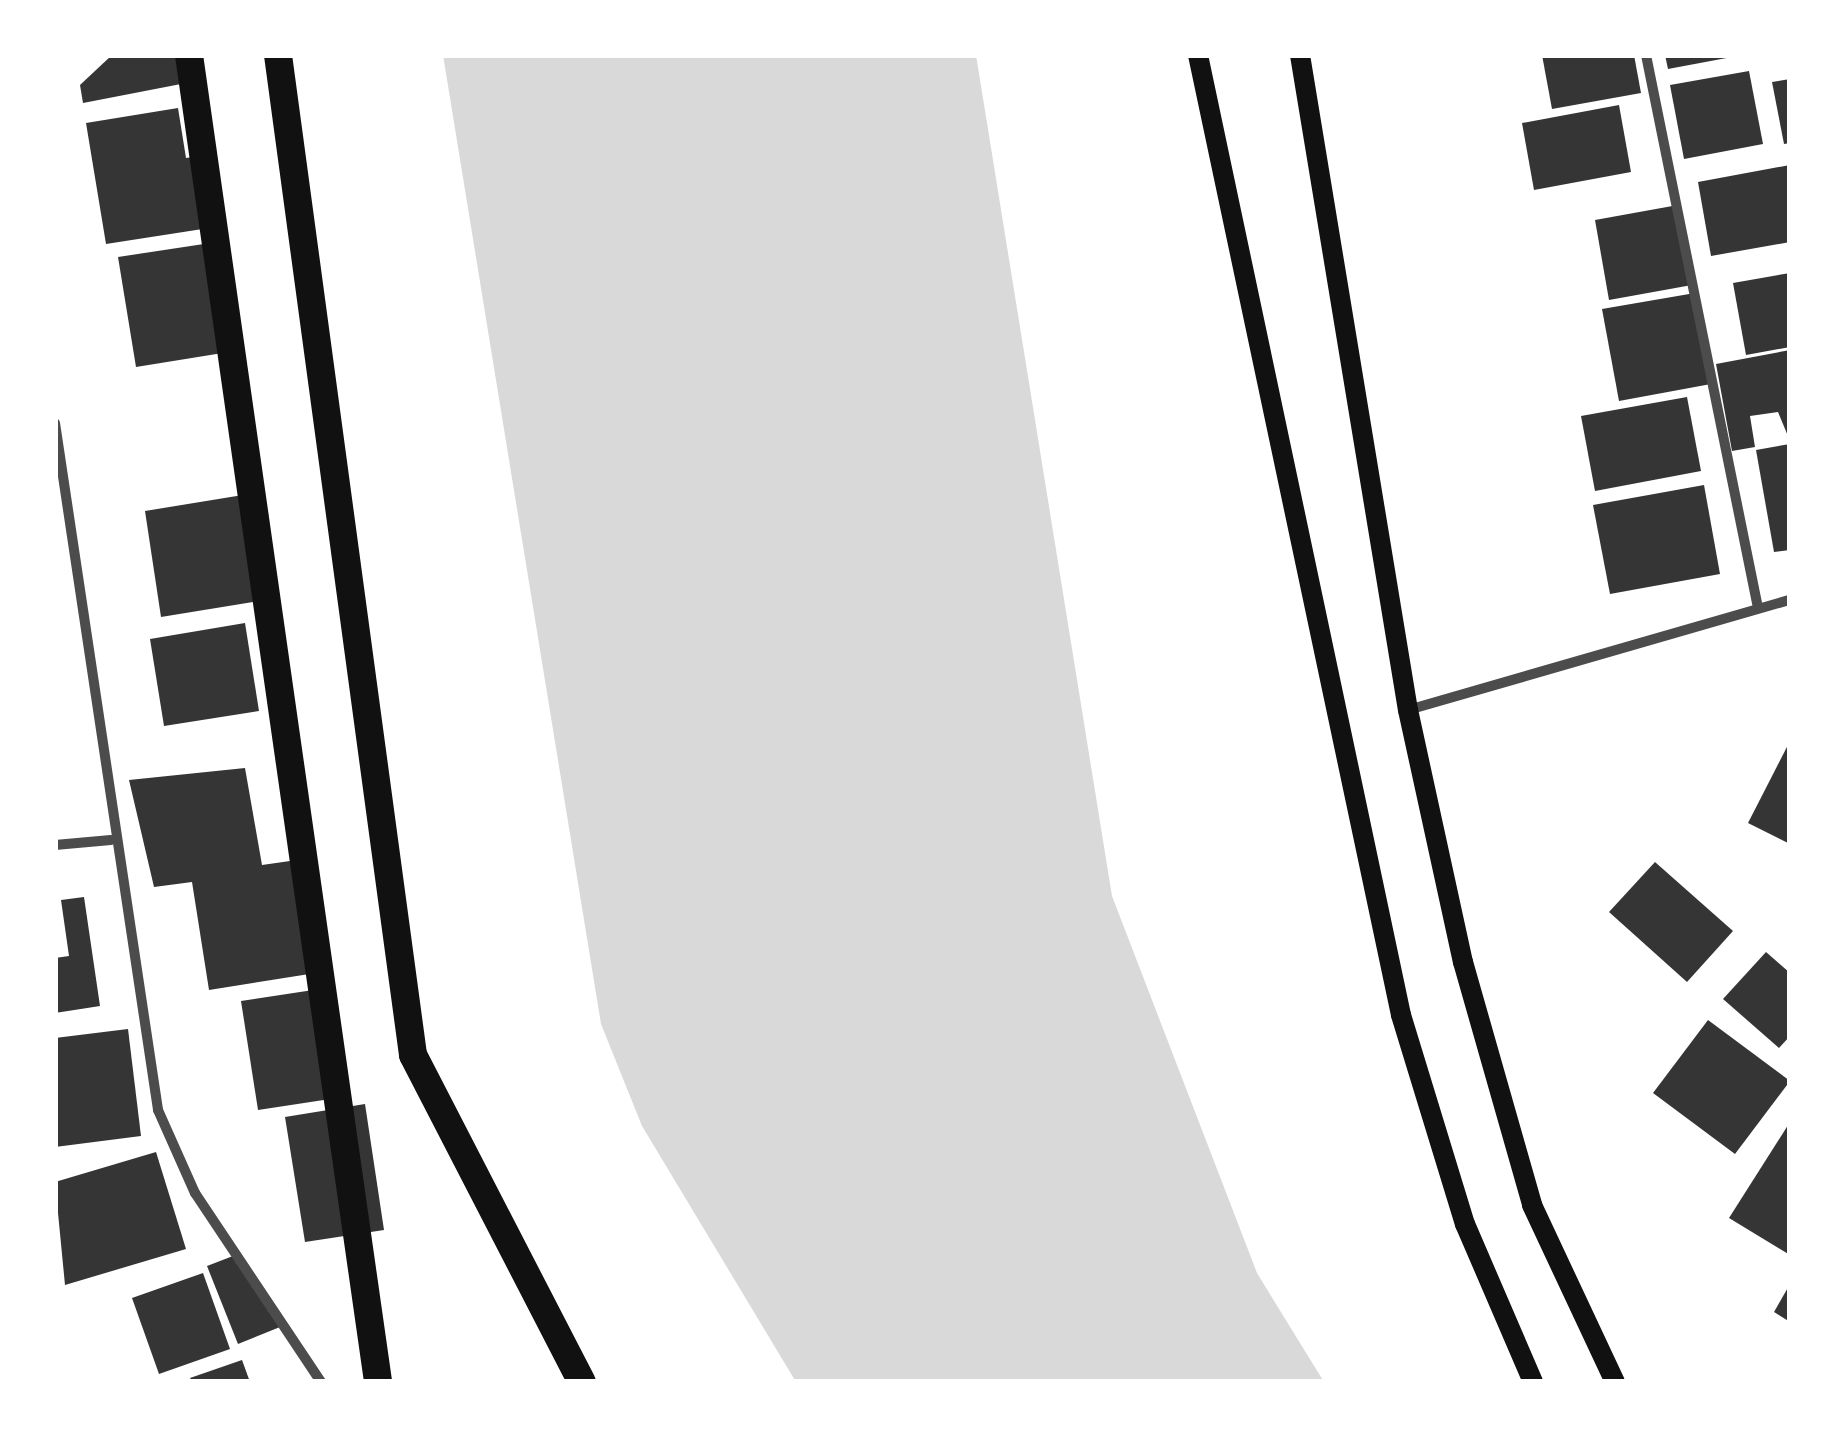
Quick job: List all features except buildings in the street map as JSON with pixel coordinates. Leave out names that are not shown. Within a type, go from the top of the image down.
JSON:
[{"type":"highway","points":[[189,55],[378,1382]]},
{"type":"highway","points":[[278,55],[413,1055],[582,1382]]},
{"type":"main road","points":[[1198,55],[1401,1016],[1464,1224],[1533,1382]]},
{"type":"main road","points":[[1300,55],[1408,710],[1463,962],[1532,1205],[1614,1382]]},
{"type":"street","points":[[1646,55],[1758,608]]},
{"type":"street","points":[[55,424],[110,840],[158,1110],[195,1193],[322,1382]]},
{"type":"street","points":[[1408,710],[1790,600]]},
{"type":"street","points":[[55,845],[110,840]]},
{"type":"shaded area","points":[[443,55],[976,55],[1112,896],[1257,1273],[1324,1382],[796,1382],[642,1126],[601,1024]]}]
